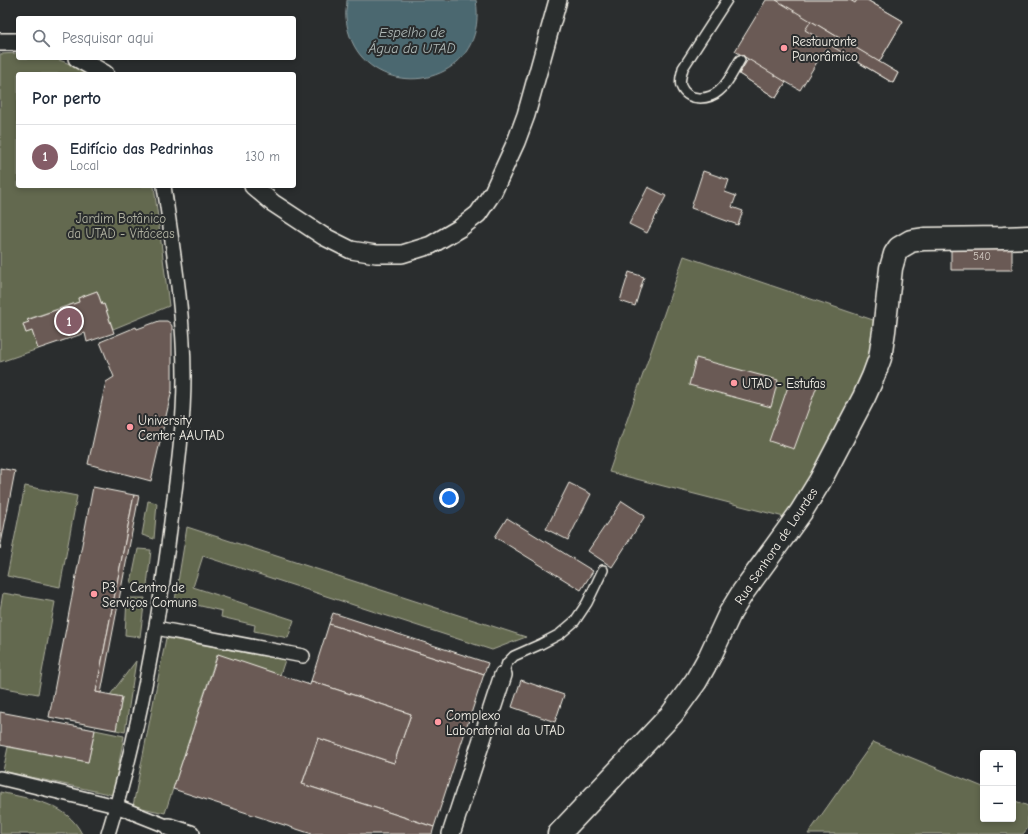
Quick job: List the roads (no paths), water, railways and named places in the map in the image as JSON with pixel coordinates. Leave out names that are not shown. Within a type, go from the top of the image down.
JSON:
[{"type":"street","points":[[256,188],[273,202],[323,236],[351,250],[376,254],[402,254],[431,245],[460,228],[478,214],[493,192],[516,142],[526,115],[558,0]]},
{"type":"street","points":[[0,42],[16,42]]},
{"type":"street","points":[[80,60],[102,72]]},
{"type":"street","points":[[108,834],[132,746],[156,628],[166,565],[182,421],[184,376],[180,304],[164,188]]},
{"type":"street","name":"Rua Senhora de Lourdes","points":[[559,834],[667,719],[696,680],[710,656],[730,613],[743,592],[801,512],[820,481],[864,397],[880,358],[891,268],[895,254],[899,248],[911,241],[924,239],[1028,237]]},
{"type":"street","points":[[156,628],[303,656]]},
{"type":"street","points":[[451,834],[502,675]]},
{"type":"street","points":[[0,778],[116,806],[191,834]]},
{"type":"lane","points":[[727,0],[684,68],[681,77],[681,86],[691,97],[708,97],[719,92],[740,60]]},
{"type":"lane","points":[[502,675],[507,662],[514,656],[560,634],[575,621],[587,603],[603,570]]},
{"type":"water","name":"Espelho de Água da UTAD","points":[[347,0],[476,0],[475,32],[463,56],[444,71],[420,78],[395,77],[372,67],[355,47],[346,18]]},
{"type":"place","name":"Restaurante Panorâmico","points":[[784,48]]},
{"type":"place","name":"Edifício das Pedrinhas","points":[[69,321]]},
{"type":"place","name":"UTAD - Estufas","points":[[734,383]]},
{"type":"place","name":"University Center AAUTAD","points":[[130,427]]},
{"type":"place","name":"P3 - Centro de Serviços Comuns","points":[[94,594]]},
{"type":"place","name":"Complexo Laboratorial da UTAD","points":[[438,722]]},
{"type":"park label","name":"Jardim Botânico da UTAD - Vitáceas","points":[[121,226]]}]
